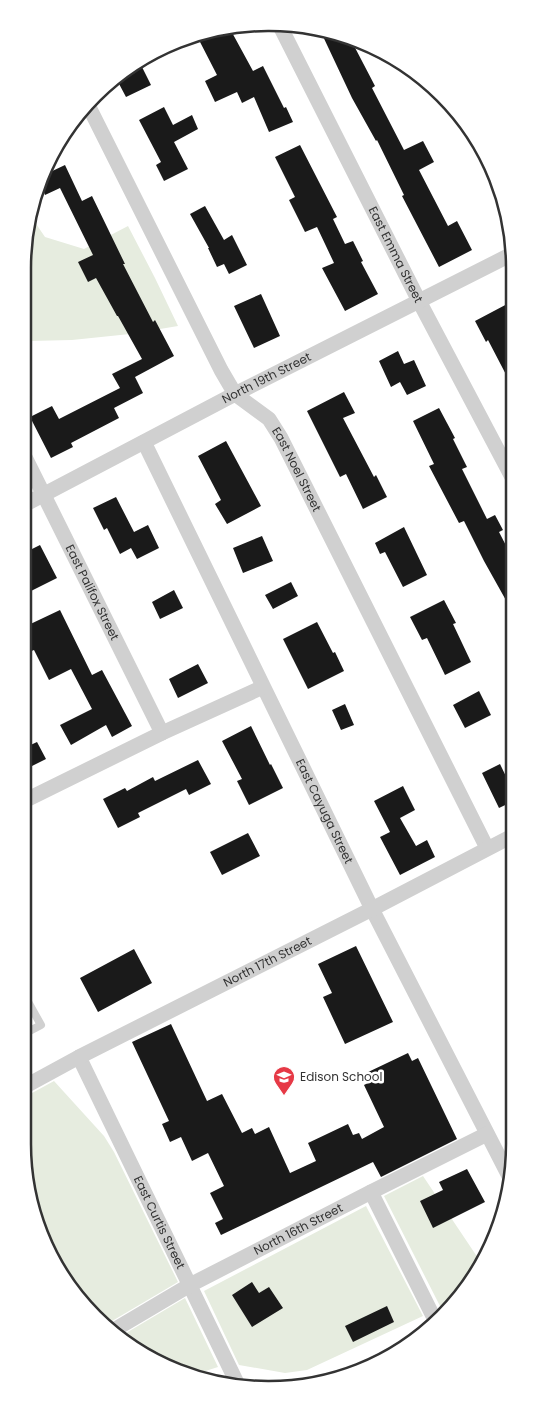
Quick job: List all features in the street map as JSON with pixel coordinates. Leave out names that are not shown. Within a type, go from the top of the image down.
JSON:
[{"type":"street","name":"East Emma Street","points":[[283,32],[506,466]]},
{"type":"street","name":"East Noel Street","points":[[91,111],[221,370],[235,394],[268,419],[281,438],[487,848]]},
{"type":"street","name":"North 19th Street","points":[[31,501],[235,394],[505,257]]},
{"type":"street","name":"East Cayuga Street","points":[[144,442],[372,909],[504,1168]]},
{"type":"street","name":"East Palifox Street","points":[[31,469],[162,733]]},
{"type":"street","points":[[31,798],[263,686]]},
{"type":"street","name":"North 17th Street","points":[[31,1083],[78,1057],[372,909],[506,839]]},
{"type":"street","name":"East Curtis Street","points":[[78,1057],[235,1378]]},
{"type":"street","name":"North 16th Street","points":[[118,1327],[190,1285],[486,1134]]},
{"type":"street","points":[[370,1192],[433,1314]]},
{"type":"lane","points":[[31,1007],[41,1025],[31,1030]]},
{"type":"shaded area","points":[[36,223],[45,237],[84,249],[128,226],[178,326],[130,334],[72,340],[31,341],[31,268]]},
{"type":"shaded area","points":[[54,1081],[104,1136],[114,1152],[178,1282],[111,1321],[90,1300],[71,1275],[49,1234],[44,1220],[33,1174],[31,1094]]},
{"type":"shaded area","points":[[423,1176],[477,1256],[457,1288],[440,1307],[384,1196]]},
{"type":"shaded area","points":[[366,1206],[423,1316],[307,1370],[285,1373],[239,1365],[204,1291]]},
{"type":"shaded area","points":[[185,1298],[218,1367],[203,1372],[178,1363],[150,1349],[126,1333]]},
{"type":"building","points":[[233,34],[253,71],[263,66],[293,122],[269,132],[254,97],[242,103],[237,92],[215,102],[205,81],[217,75],[200,41]]},
{"type":"building","points":[[324,38],[355,48],[375,86],[372,88],[404,150],[423,141],[434,162],[419,170],[448,226],[457,221],[472,250],[439,267],[402,196],[404,195],[377,140],[352,98]]},
{"type":"building","points":[[142,68],[151,85],[126,97],[119,84]]},
{"type":"building","points":[[164,107],[173,125],[192,115],[198,129],[174,142],[188,169],[164,181],[156,165],[161,162],[139,120]]},
{"type":"building","points":[[300,145],[337,217],[333,219],[345,244],[353,241],[363,261],[361,262],[378,294],[345,311],[322,268],[334,263],[317,227],[305,232],[289,200],[295,197],[275,157]]},
{"type":"building","points":[[65,165],[82,201],[92,196],[125,264],[123,264],[153,322],[155,320],[174,356],[135,377],[143,393],[114,408],[119,418],[71,443],[73,447],[51,458],[31,416],[52,406],[59,419],[120,388],[112,374],[142,359],[96,278],[88,282],[78,262],[93,255],[60,188],[45,195],[44,192],[53,171]]},
{"type":"building","points":[[205,206],[224,240],[232,235],[247,265],[229,274],[224,264],[217,267],[190,214]]},
{"type":"building","points":[[261,294],[280,336],[254,348],[234,306]]},
{"type":"building","points":[[506,305],[506,375],[488,340],[486,342],[475,321]]},
{"type":"building","points":[[398,351],[404,364],[414,360],[426,386],[407,395],[400,382],[391,387],[379,361]]},
{"type":"building","points":[[344,392],[355,413],[343,418],[374,477],[376,475],[387,497],[363,509],[346,474],[340,477],[307,411]]},
{"type":"building","points":[[439,408],[455,438],[453,439],[467,467],[462,469],[487,519],[495,515],[503,530],[499,532],[506,546],[506,600],[464,521],[459,523],[429,466],[434,464],[413,421]]},
{"type":"building","points":[[226,441],[261,506],[227,524],[215,504],[221,500],[198,456]]},
{"type":"building","points":[[116,497],[134,532],[148,525],[159,548],[137,559],[131,548],[120,554],[107,528],[104,530],[93,508]]},
{"type":"building","points":[[404,527],[427,575],[403,587],[385,552],[380,554],[375,543]]},
{"type":"building","points":[[262,536],[273,561],[243,573],[233,548]]},
{"type":"building","points":[[40,545],[57,578],[31,591],[31,550]]},
{"type":"building","points":[[291,582],[298,596],[273,609],[265,595]]},
{"type":"building","points":[[174,590],[183,608],[160,619],[152,602]]},
{"type":"building","points":[[444,600],[456,623],[453,624],[471,662],[445,675],[427,638],[422,640],[410,617]]},
{"type":"building","points":[[60,610],[92,675],[102,670],[132,726],[112,737],[106,725],[71,745],[60,725],[92,709],[71,669],[49,680],[34,650],[31,651],[31,624]]},
{"type":"building","points":[[317,622],[344,671],[308,689],[283,639]]},
{"type":"building","points":[[198,664],[208,683],[178,698],[169,679]]},
{"type":"building","points":[[479,691],[491,715],[465,728],[453,705]]},
{"type":"building","points":[[345,704],[354,725],[341,730],[332,710]]},
{"type":"building","points":[[251,726],[283,788],[249,805],[237,781],[242,779],[222,741]]},
{"type":"building","points":[[37,742],[46,759],[31,766],[31,745]]},
{"type":"building","points":[[198,760],[211,784],[189,795],[186,789],[138,813],[140,817],[118,828],[103,799],[125,788],[127,791],[153,777],[155,781]]},
{"type":"building","points":[[500,764],[506,776],[506,805],[499,808],[482,773]]},
{"type":"building","points":[[403,786],[415,810],[400,818],[416,846],[427,840],[435,857],[400,875],[380,837],[390,832],[374,801]]},
{"type":"building","points":[[248,833],[260,856],[222,875],[210,852]]},
{"type":"building","points":[[356,946],[393,1022],[345,1044],[323,997],[332,993],[318,964]]},
{"type":"building","points":[[134,949],[152,983],[98,1012],[80,978]]},
{"type":"building","points":[[171,1024],[207,1101],[222,1094],[242,1133],[252,1128],[255,1134],[269,1127],[290,1173],[316,1161],[308,1143],[348,1124],[353,1135],[359,1133],[362,1139],[384,1127],[364,1085],[368,1083],[364,1074],[408,1053],[412,1061],[418,1058],[457,1139],[381,1177],[373,1162],[221,1235],[215,1223],[223,1219],[210,1193],[224,1186],[208,1153],[192,1161],[181,1137],[170,1142],[162,1124],[169,1121],[132,1042]]},
{"type":"building","points":[[467,1169],[485,1202],[433,1228],[420,1201],[443,1190],[439,1182]]},
{"type":"building","points":[[252,1282],[259,1293],[269,1287],[283,1308],[252,1327],[232,1295]]},
{"type":"building","points":[[387,1306],[394,1322],[353,1342],[345,1326]]},
{"type":"place","name":"Edison School","points":[[284,1096]]}]
